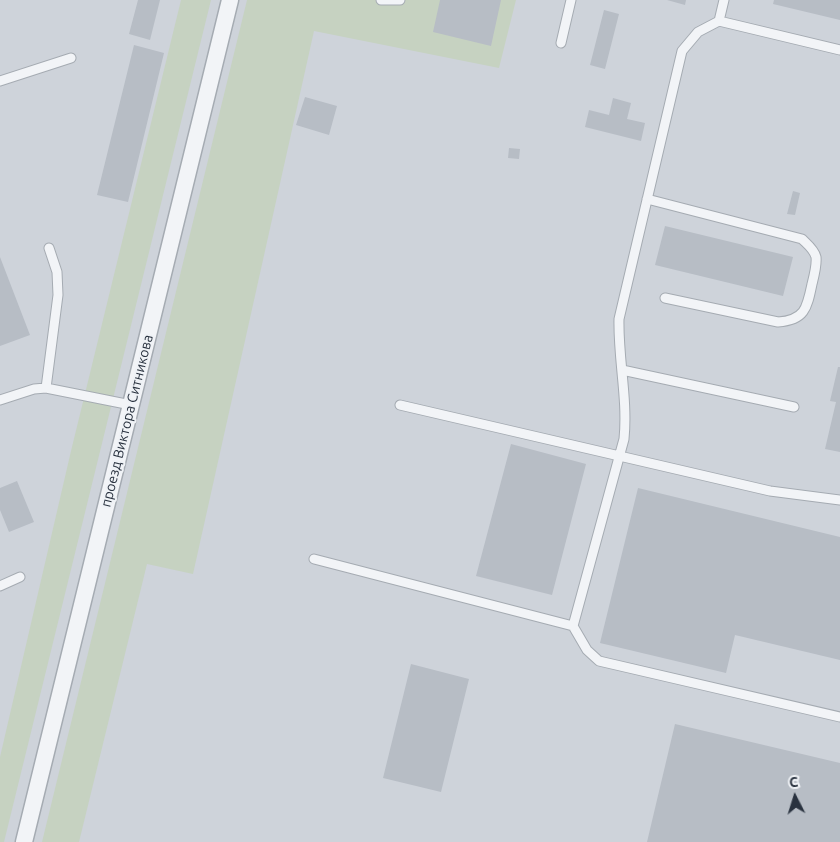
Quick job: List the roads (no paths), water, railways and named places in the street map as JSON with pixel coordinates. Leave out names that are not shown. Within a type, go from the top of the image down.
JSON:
[{"type":"street","name":"проезд Виктора Ситникова","points":[[24,842],[230,0]]},
{"type":"lane","points":[[381,0],[400,0]]},
{"type":"lane","points":[[561,43],[571,0]]},
{"type":"lane","points":[[719,21],[724,0]]},
{"type":"lane","points":[[573,626],[624,439],[626,413],[618,319],[682,51],[698,32],[719,21],[840,50]]},
{"type":"lane","points":[[0,81],[72,58]]},
{"type":"lane","points":[[647,199],[802,238],[811,247],[816,257],[808,306],[801,315],[791,321],[778,322],[665,298]]},
{"type":"lane","points":[[46,388],[58,295],[57,272],[49,248]]},
{"type":"lane","points":[[622,370],[794,407]]},
{"type":"lane","points":[[0,400],[34,388],[46,388],[131,405]]},
{"type":"lane","points":[[400,405],[770,491],[840,500]]},
{"type":"lane","points":[[314,559],[573,626],[587,650],[599,661],[840,717]]},
{"type":"lane","points":[[0,586],[20,577]]}]
